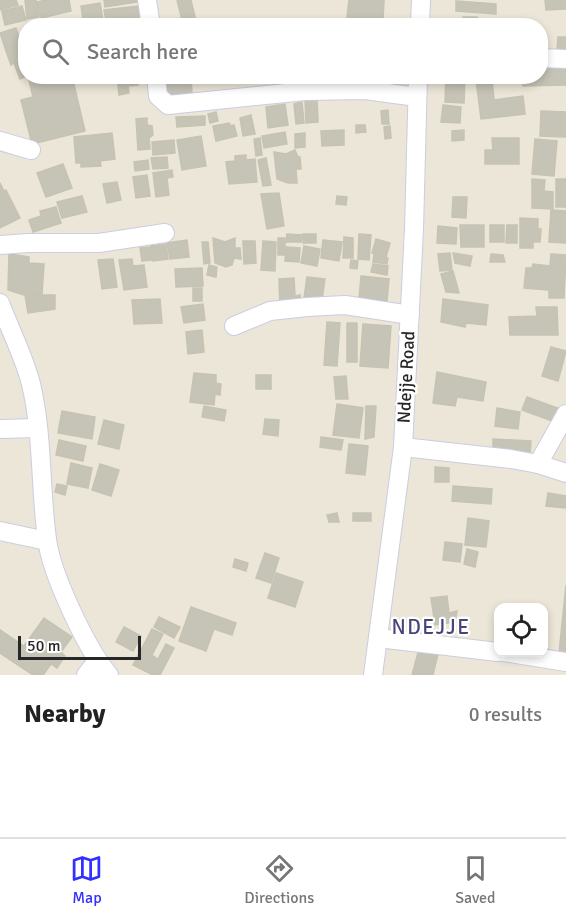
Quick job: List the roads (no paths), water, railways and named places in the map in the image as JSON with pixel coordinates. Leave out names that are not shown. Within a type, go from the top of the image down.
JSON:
[{"type":"street","points":[[147,0],[150,18]]},
{"type":"street","points":[[420,18],[421,0]]},
{"type":"street","points":[[548,58],[566,59]]},
{"type":"street","points":[[157,84],[158,96],[168,105],[305,91],[365,90],[417,97]]},
{"type":"street","name":"Ndejje Road","points":[[373,675],[402,447],[414,229],[418,84]]},
{"type":"street","points":[[0,141],[31,150]]},
{"type":"street","points":[[0,245],[99,243],[165,233]]},
{"type":"street","points":[[0,303],[4,325],[31,385],[47,541],[55,570],[97,670]]},
{"type":"street","points":[[234,326],[270,311],[307,307],[345,305],[410,315]]},
{"type":"street","points":[[538,464],[566,414]]},
{"type":"street","points":[[0,429],[37,428]]},
{"type":"street","points":[[402,447],[511,459],[538,464],[566,473]]},
{"type":"street","points":[[0,531],[47,541]]},
{"type":"street","points":[[378,638],[494,652]]},
{"type":"street","points":[[535,657],[566,662]]},
{"type":"district","name":"NDEJJE","points":[[431,627]]}]
